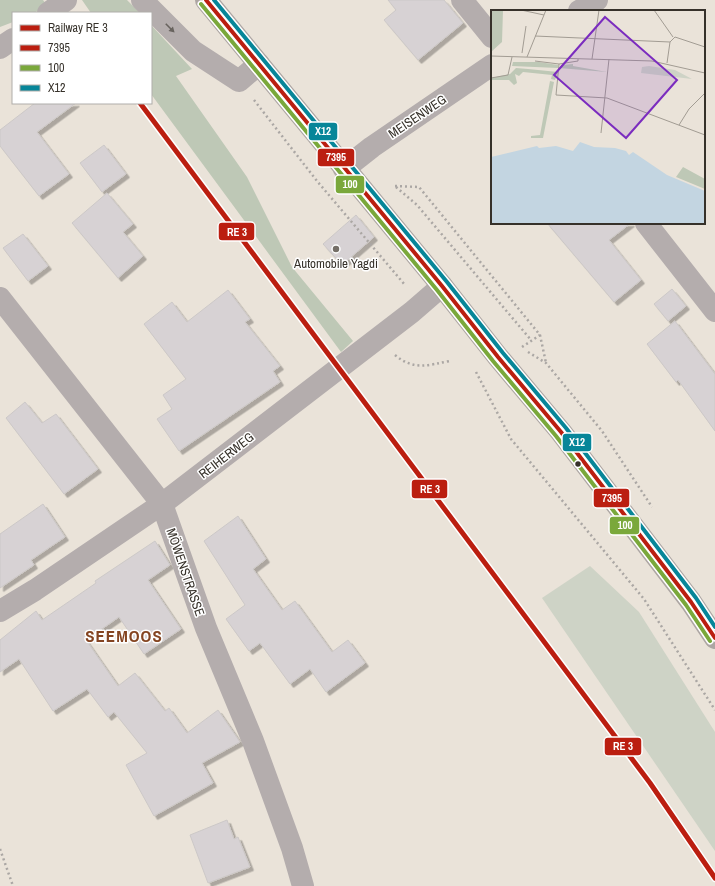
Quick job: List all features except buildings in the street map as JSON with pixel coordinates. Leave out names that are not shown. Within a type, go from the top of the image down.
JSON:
[{"type":"main road","points":[[206,0],[561,432],[691,602],[715,638]]},
{"type":"street","points":[[49,12],[66,0]]},
{"type":"street","points":[[142,0],[193,51],[239,81],[259,64]]},
{"type":"street","points":[[462,0],[491,36]]},
{"type":"street","points":[[581,10],[597,0]]},
{"type":"street","points":[[0,48],[12,40]]},
{"type":"street","name":"MEISENWEG","points":[[344,169],[372,147],[491,66]]},
{"type":"street","points":[[647,224],[715,311]]},
{"type":"street","name":"REIHERWEG","points":[[0,611],[35,590],[162,504],[421,305],[442,286]]},
{"type":"street","name":"MÖWENSTRASSE","points":[[0,298],[162,504],[206,628],[253,741],[292,848],[303,886]]},
{"type":"path","points":[[239,81],[317,181],[421,305]]},
{"type":"path","points":[[395,186],[419,187],[540,336],[546,363]]},
{"type":"path","points":[[417,205],[531,340]]},
{"type":"path","points":[[521,348],[531,340],[540,336]]},
{"type":"path","points":[[377,338],[403,362],[421,366],[450,361]]},
{"type":"path","points":[[473,365],[510,439],[644,599],[715,710]]},
{"type":"path","points":[[0,849],[13,886]]},
{"type":"shaded area","points":[[590,566],[639,612],[715,732],[715,851],[542,598]]},
{"type":"green space","points":[[0,0],[43,0],[48,7],[36,12],[12,12],[12,22],[0,27]]},
{"type":"green space","points":[[82,0],[127,0],[139,12],[90,12]]},
{"type":"green space","points":[[152,26],[192,69],[176,76],[247,177],[292,267],[353,341],[341,352],[152,95]]},
{"type":"transit line","name":"7395","points":[[206,0],[561,432],[691,602],[715,638]]},
{"type":"transit line","name":"X12","points":[[214,0],[566,428],[696,598],[715,627]]},
{"type":"transit line","name":"100","points":[[201,4],[556,436],[686,605],[710,641]]},
{"type":"transit line","points":[[141,104],[650,783],[715,878]]},
{"type":"place","name":"Automobile Yagdi","points":[[336,249]]},
{"type":"district","name":"SEEMOOS","points":[[124,636]]}]
